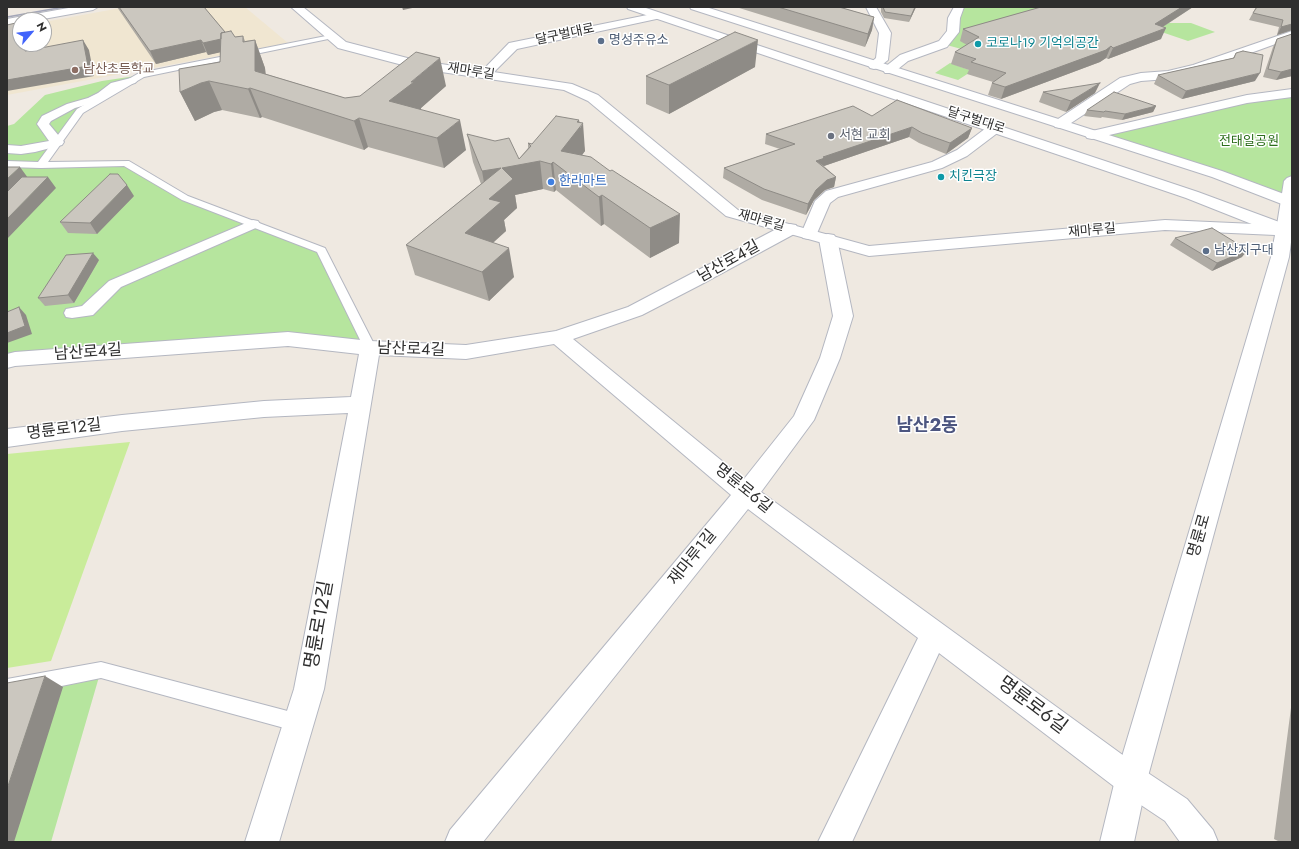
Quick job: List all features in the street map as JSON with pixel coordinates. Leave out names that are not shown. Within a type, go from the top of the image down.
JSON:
[{"type":"street","points":[[7,16],[57,7]]},
{"type":"street","points":[[7,22],[93,7]]},
{"type":"street","name":"재마루길","points":[[296,7],[342,45],[414,64],[567,87],[593,98],[732,213],[869,251],[1165,225],[1288,233]]},
{"type":"street","name":"달구벌대로","points":[[632,7],[1192,195],[1288,233]]},
{"type":"street","name":"달구벌대로","points":[[696,7],[1217,174],[1290,202]]},
{"type":"street","points":[[871,7],[886,33],[882,60],[874,65]]},
{"type":"street","points":[[889,70],[904,58],[943,44],[953,32],[954,18],[959,7]]},
{"type":"street","name":"달구벌대로","points":[[484,74],[513,46],[657,16]]},
{"type":"street","points":[[1060,124],[1125,81],[1141,77],[1168,75],[1197,68],[1292,34]]},
{"type":"street","points":[[58,142],[43,124],[46,119],[71,106],[99,98],[116,85],[132,81]]},
{"type":"street","points":[[1092,135],[1247,99],[1292,93]]},
{"type":"street","points":[[819,237],[823,201],[832,194],[937,165],[962,153],[995,128]]},
{"type":"street","points":[[7,149],[21,150],[58,142]]},
{"type":"street","name":"명륜로","points":[[1117,842],[1131,780],[1288,233],[1292,180]]},
{"type":"street","points":[[72,313],[87,311],[115,284],[253,224]]},
{"type":"street","name":"남산로4길","points":[[7,361],[15,359],[288,339],[370,348],[466,352],[558,337],[635,311],[694,282],[790,229]]},
{"type":"street","name":"재마루1길","points":[[462,842],[746,494],[803,420],[830,358],[843,316],[819,237]]},
{"type":"street","name":"명륜로6길","points":[[558,337],[746,494],[1131,780],[1176,810],[1201,842]]},
{"type":"street","name":"명륜로12길","points":[[262,842],[309,689],[370,348]]},
{"type":"street","name":"명륜로12길","points":[[7,438],[122,423],[264,409],[360,404]]},
{"type":"street","points":[[835,842],[934,633]]},
{"type":"lane","points":[[132,81],[142,75],[332,37]]},
{"type":"lane","points":[[41,165],[80,111],[99,98]]},
{"type":"lane","points":[[7,164],[41,165],[126,163],[186,198],[321,250],[370,348]]},
{"type":"lane","points":[[7,688],[101,670],[299,723]]},
{"type":"shaded area","name":"남산초등학교","points":[[126,7],[245,7],[288,43],[7,95],[7,28],[12,34],[12,52],[52,52],[52,21]]},
{"type":"green space","points":[[961,7],[1110,7],[1168,23],[1191,23],[1215,32],[1188,41],[1141,25],[1031,68],[943,44]]},
{"type":"green space","points":[[950,63],[972,71],[958,80],[935,73]]},
{"type":"green space","points":[[142,75],[80,111],[44,162],[126,163],[185,198],[321,250],[370,348],[288,339],[7,361],[7,126],[14,124],[45,95],[102,81]]},
{"type":"green space","name":"전태일공원","points":[[1292,93],[1292,182],[1288,201],[1092,135]]},
{"type":"green space","points":[[130,442],[51,661],[7,668],[7,454]]},
{"type":"green space","points":[[101,670],[51,842],[7,842],[7,688]]},
{"type":"building","points":[[119,7],[204,7],[225,32],[221,33],[221,39],[203,43],[201,40],[150,51]]},
{"type":"building","points":[[778,7],[839,7],[874,17],[868,34]]},
{"type":"building","points":[[883,7],[915,7],[911,16],[885,12]]},
{"type":"building","points":[[1041,7],[1182,7],[1155,24],[1166,28],[1113,48],[1111,46],[1106,50],[1005,87],[992,83],[1006,73],[971,62],[976,59],[955,52],[979,37],[963,29]]},
{"type":"building","points":[[1257,7],[1292,7],[1292,24],[1281,27],[1283,20],[1253,13]]},
{"type":"building","points":[[12,24],[12,52],[52,52],[52,46],[83,40],[88,66],[7,80],[7,25]]},
{"type":"building","points":[[231,31],[235,37],[243,36],[243,42],[255,40],[255,71],[345,98],[360,96],[416,52],[440,58],[411,82],[414,82],[389,101],[460,120],[437,138],[359,118],[354,121],[250,88],[248,89],[209,81],[180,92],[179,69],[220,62],[221,33]]},
{"type":"building","points":[[735,32],[758,40],[669,85],[646,76]]},
{"type":"building","points":[[1292,34],[1292,69],[1281,72],[1268,69],[1277,39]]},
{"type":"building","points":[[1243,51],[1263,55],[1260,73],[1186,91],[1158,75],[1234,58],[1236,53]]},
{"type":"building","points":[[1100,83],[1071,101],[1043,92]]},
{"type":"building","points":[[1114,92],[1156,106],[1125,114],[1087,110]]},
{"type":"building","points":[[897,100],[972,128],[950,143],[922,133],[912,127],[823,157],[825,158],[816,161],[836,177],[827,180],[816,190],[808,204],[764,189],[724,168],[795,144],[766,134],[853,106],[872,116]]},
{"type":"building","points":[[556,116],[579,120],[577,122],[583,123],[561,151],[591,157],[610,171],[612,170],[680,214],[650,228],[602,195],[599,197],[553,162],[551,164],[540,161],[502,168],[513,179],[489,199],[501,202],[465,233],[509,248],[482,272],[406,245],[501,168],[482,171],[467,134],[495,141],[509,138],[519,159],[531,146],[528,143],[532,144]]},
{"type":"building","points":[[7,167],[20,167],[7,179]]},
{"type":"building","points":[[110,174],[118,174],[127,185],[90,223],[60,222]]},
{"type":"building","points":[[22,177],[48,177],[7,219],[7,192]]},
{"type":"building","points":[[1212,228],[1248,250],[1217,263],[1175,238]]},
{"type":"building","points":[[93,253],[68,295],[38,298],[66,255]]},
{"type":"building","points":[[19,307],[25,326],[7,333],[7,312]]},
{"type":"building","points":[[45,676],[7,789],[7,683]]},
{"type":"railway","points":[[7,17],[64,7]]},
{"type":"place","name":"명성주유소","points":[[601,41]]},
{"type":"place","name":"코로나19 기억의공간","points":[[978,44]]},
{"type":"place","name":"남산초등학교","points":[[75,70]]},
{"type":"place","name":"서현 교회","points":[[831,136]]},
{"type":"place","name":"치킨극장","points":[[941,177]]},
{"type":"place","name":"한라마트","points":[[551,182]]},
{"type":"place","name":"남산지구대","points":[[1206,251]]},
{"type":"district","name":"남산2동","points":[[927,427]]}]
